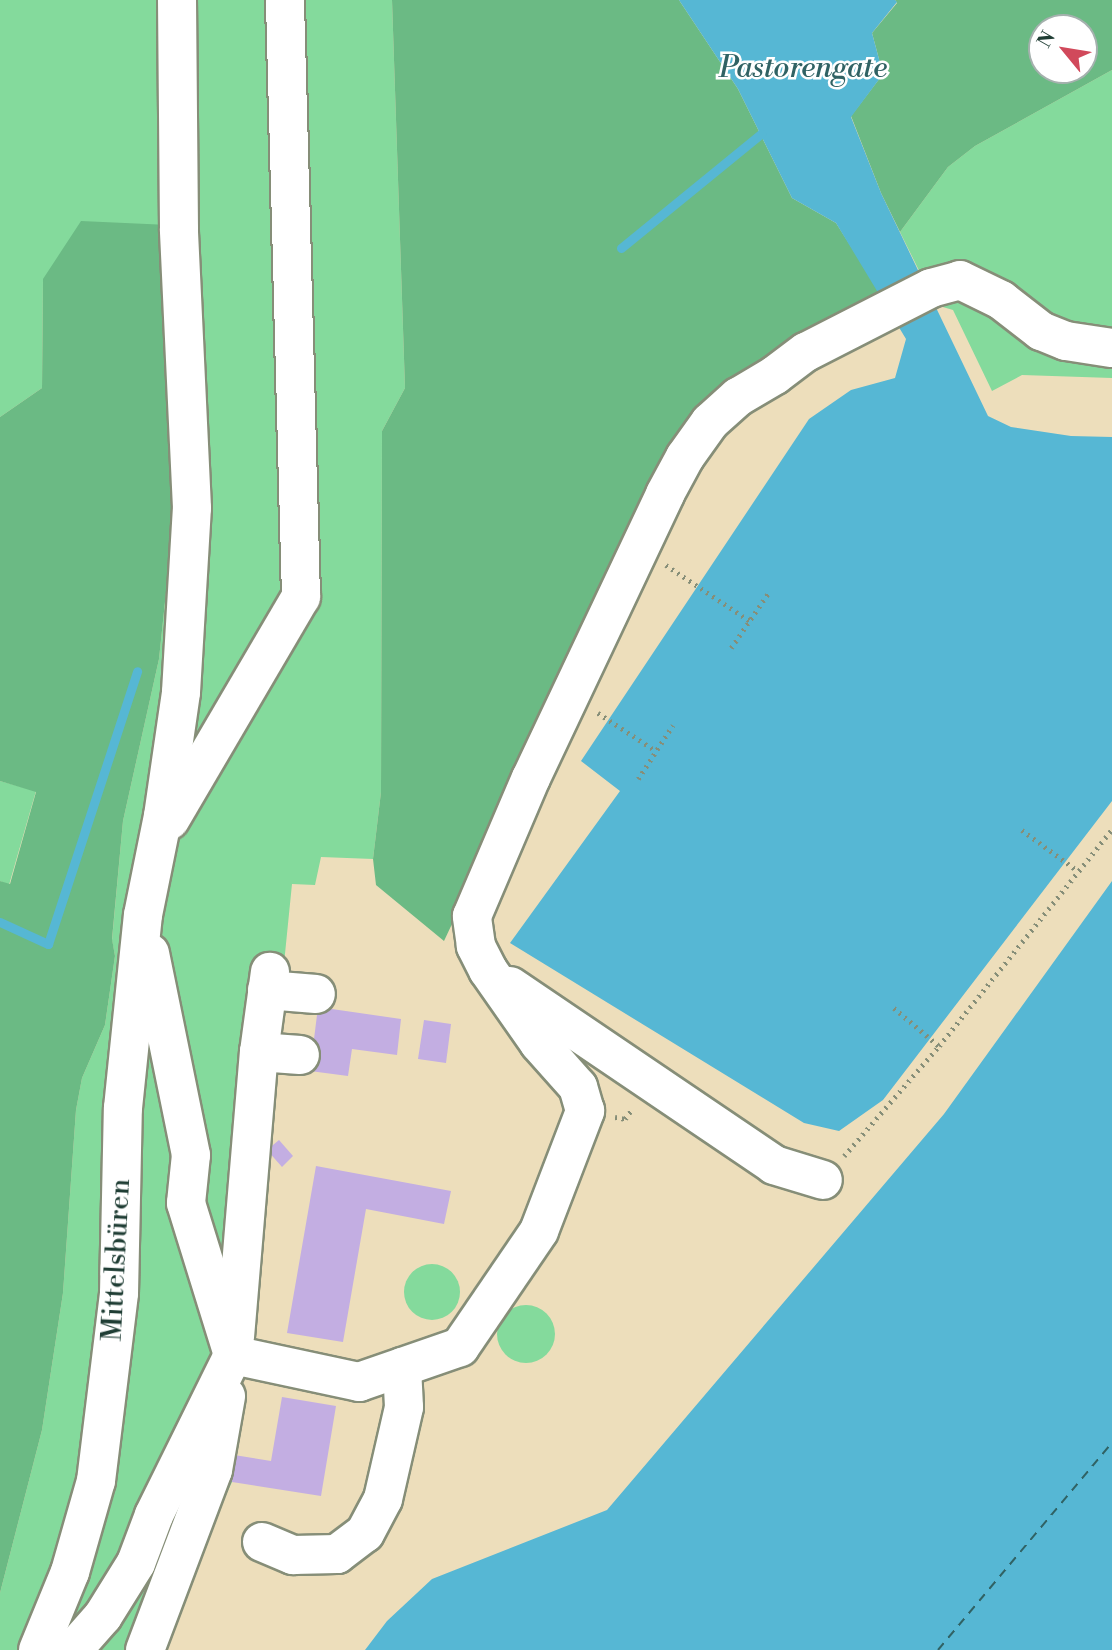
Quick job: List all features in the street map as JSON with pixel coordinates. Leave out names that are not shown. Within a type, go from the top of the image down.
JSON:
[{"type":"street","name":"Mittelsbüren","points":[[38,1650],[70,1572],[96,1481],[119,1293],[123,1108],[143,915],[181,692],[192,508],[178,229],[177,0]]},
{"type":"street","points":[[156,851],[301,597],[285,0]]},
{"type":"street","points":[[233,1355],[359,1382],[460,1347],[539,1231],[585,1111],[578,1087],[539,1043],[488,971],[476,946],[472,916],[531,778],[685,457],[710,422],[738,397],[806,352],[931,288],[960,280],[1001,299],[1041,331],[1066,341],[1112,348]]},
{"type":"street","points":[[73,1650],[103,1616],[136,1563],[154,1515],[233,1355],[186,1203],[191,1154],[143,915]]},
{"type":"street","points":[[488,971],[775,1165],[823,1180]]},
{"type":"street","points":[[145,1650],[213,1470],[233,1355],[259,1052],[269,981],[316,994]]},
{"type":"street","points":[[259,1052],[300,1055]]},
{"type":"street","points":[[262,1542],[293,1555],[337,1554],[365,1534],[383,1499],[404,1407],[401,1367]]},
{"type":"path","points":[[693,583],[750,621]]},
{"type":"path","points":[[732,648],[769,592]]},
{"type":"path","points":[[601,715],[656,751]]},
{"type":"path","points":[[638,779],[673,725]]},
{"type":"path","points":[[823,1180],[939,1046],[1112,829]]},
{"type":"path","points":[[1022,830],[1077,871]]},
{"type":"path","points":[[894,1008],[939,1046]]},
{"type":"green space","points":[[0,0],[392,0],[405,388],[382,431],[381,792],[373,859],[321,857],[315,885],[292,884],[232,1482],[177,1599],[159,1650],[0,1650],[0,1593],[42,1430],[63,1293],[76,1110],[82,1078],[105,1025],[115,956],[112,940],[123,821],[159,659],[175,507],[43,279],[42,388],[0,417]]},
{"type":"green space","points":[[392,0],[679,0],[738,89],[792,198],[836,223],[883,297],[715,399],[557,700],[444,941],[376,885],[373,859],[381,792],[382,431],[405,388]]},
{"type":"green space","points":[[895,0],[1112,0],[1112,70],[1098,78],[1098,14],[1028,14],[1028,84],[1087,84],[975,146],[948,167],[900,232],[881,193],[851,116],[883,74],[872,33],[897,3]]},
{"type":"green space","points":[[1112,70],[1112,378],[1022,375],[992,391],[953,310],[936,305],[900,232],[948,167],[975,146],[1087,84],[1098,84],[1098,78]]},
{"type":"green space","points":[[81,221],[169,225],[175,507],[159,659],[123,821],[112,939],[115,956],[105,1025],[82,1078],[76,1110],[63,1293],[42,1430],[0,1593],[0,881],[10,884],[36,792],[0,781],[0,417],[42,388],[43,279]]},
{"type":"green space","points":[[0,781],[36,791],[9,885],[0,881]]},
{"type":"green space","points":[[427,1264],[437,1264],[452,1272],[458,1281],[458,1303],[452,1312],[437,1320],[427,1320],[409,1308],[404,1297],[404,1287],[416,1269]]},
{"type":"green space","points":[[526,1305],[537,1307],[550,1318],[555,1334],[553,1345],[542,1358],[526,1363],[515,1361],[502,1350],[497,1334],[499,1323],[510,1310]]},
{"type":"water","name":"Pastorengate","points":[[679,0],[897,2],[872,33],[883,74],[851,117],[881,193],[988,416],[1011,427],[1071,436],[1112,437],[1112,801],[883,1100],[839,1131],[804,1123],[510,943],[620,791],[581,761],[809,419],[851,390],[895,378],[906,339],[836,223],[792,198],[738,89]]},
{"type":"water","points":[[1112,881],[1112,1650],[365,1650],[387,1621],[432,1579],[607,1510],[944,1114]]},
{"type":"building","points":[[318,1007],[401,1019],[397,1055],[352,1049],[348,1076],[310,1071]]},
{"type":"building","points":[[424,1020],[451,1024],[446,1063],[418,1059]]},
{"type":"building","points":[[279,1140],[293,1156],[282,1167],[267,1150]]},
{"type":"building","points":[[316,1166],[451,1191],[444,1224],[366,1209],[343,1342],[287,1333]]},
{"type":"building","points":[[282,1397],[336,1406],[321,1496],[232,1482],[234,1455],[271,1461]]},
{"type":"waterway","points":[[621,248],[761,134]]},
{"type":"waterway","points":[[0,922],[48,944],[137,671]]},
{"type":"ferry route","points":[[938,1650],[1112,1443]]}]
